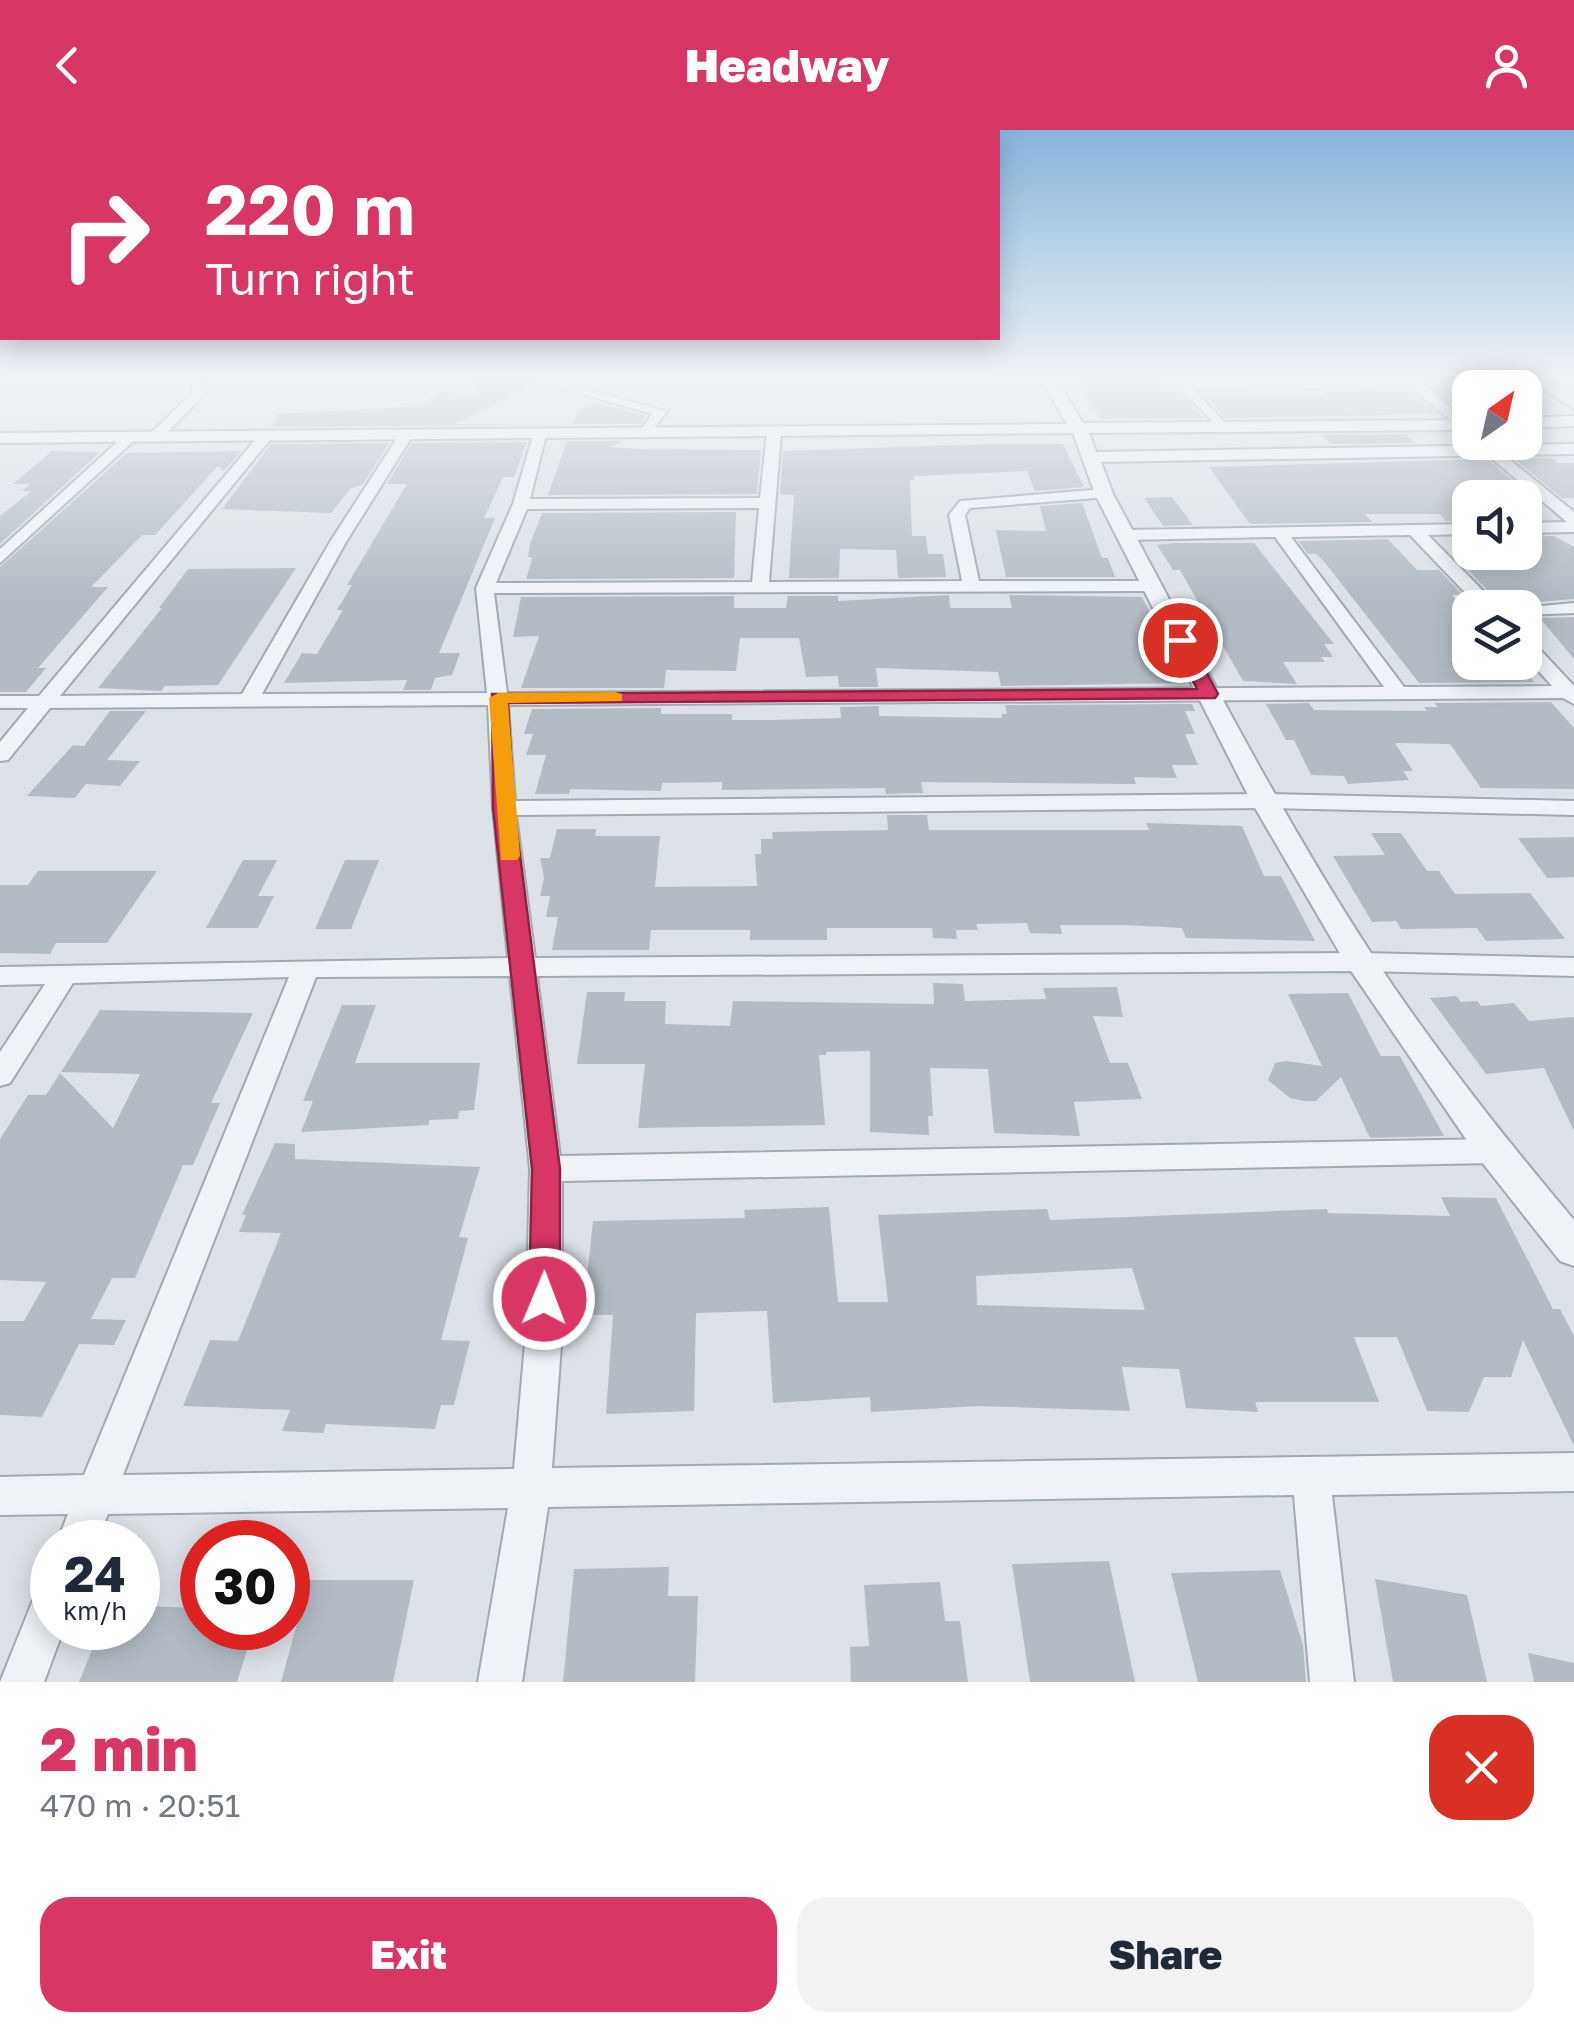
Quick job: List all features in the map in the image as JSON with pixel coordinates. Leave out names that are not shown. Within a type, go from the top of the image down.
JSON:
[{"type":"street","points":[[0,558],[116,450]]},
{"type":"street","points":[[0,755],[254,450]]},
{"type":"street","points":[[249,699],[338,542],[397,450]]},
{"type":"street","points":[[500,1682],[531,1489],[544,1332],[546,1169],[504,808],[498,698],[485,588],[521,504],[535,450]]},
{"type":"street","points":[[760,588],[773,450]]},
{"type":"street","points":[[1088,450],[1104,494],[1265,801],[1361,962],[1494,1151],[1574,1249]]},
{"type":"street","points":[[1499,460],[1574,523]]},
{"type":"street","points":[[972,587],[956,515],[966,504],[1104,494]]},
{"type":"street","points":[[521,504],[768,503]]},
{"type":"street","points":[[1542,526],[1574,523]]},
{"type":"street","points":[[1126,536],[1452,529]]},
{"type":"street","points":[[1415,530],[1473,590]]},
{"type":"street","points":[[1280,532],[1398,693]]},
{"type":"street","points":[[485,588],[1152,586]]},
{"type":"street","points":[[1542,609],[1574,608]]},
{"type":"street","points":[[1542,663],[1571,695]]},
{"type":"street","points":[[0,702],[1571,695]]},
{"type":"street","points":[[504,808],[1265,801],[1574,808]]},
{"type":"street","points":[[0,976],[306,968],[1361,962],[1574,967]]},
{"type":"street","points":[[86,1520],[306,968]]},
{"type":"street","points":[[0,1075],[65,975]]},
{"type":"street","points":[[546,1169],[1494,1151]]},
{"type":"street","points":[[0,1496],[1574,1472]]},
{"type":"street","points":[[1311,1475],[1332,1682]]},
{"type":"street","points":[[22,1682],[34,1650]]},
{"type":"building","points":[[266,450],[384,450],[363,484],[350,489],[331,513],[222,509]]},
{"type":"building","points":[[407,450],[524,450],[514,477],[503,477],[484,518],[495,518],[439,653],[460,653],[452,675],[435,678],[431,690],[403,690],[407,680],[284,683],[302,653],[317,654],[343,610],[337,610],[352,585],[347,585],[407,484],[387,484]]},
{"type":"building","points":[[564,450],[761,450],[757,494],[548,495]]},
{"type":"building","points":[[1066,450],[1084,487],[1035,491],[1027,471],[914,476],[910,480],[912,536],[926,536],[928,554],[943,554],[946,577],[898,578],[896,550],[840,549],[839,578],[789,578],[794,495],[780,494],[783,451]]},
{"type":"building","points":[[52,451],[100,452],[0,544],[0,516],[32,491],[22,491],[30,484],[13,484]]},
{"type":"building","points":[[241,451],[224,471],[218,466],[155,535],[142,535],[91,587],[108,587],[38,668],[46,668],[26,692],[0,692],[0,567],[127,453]]},
{"type":"building","points":[[1542,458],[1574,463],[1574,498],[1562,498],[1516,460]]},
{"type":"building","points":[[1488,460],[1512,480],[1452,480],[1452,521],[1446,521],[1440,514],[1365,514],[1372,522],[1250,524],[1209,467]]},
{"type":"building","points":[[1172,497],[1193,525],[1163,526],[1144,498]]},
{"type":"building","points":[[1082,503],[1102,558],[1108,558],[1115,577],[1006,577],[996,530],[1046,531],[1040,506]]},
{"type":"building","points":[[736,512],[734,578],[526,579],[532,557],[528,557],[530,544],[542,513]]},
{"type":"building","points":[[1542,536],[1554,536],[1574,547],[1574,599],[1542,602],[1542,590],[1487,590],[1468,570],[1542,570]]},
{"type":"building","points":[[1388,539],[1417,570],[1439,570],[1458,590],[1452,590],[1452,680],[1534,682],[1419,683],[1326,564],[1317,554],[1308,554],[1298,541]]},
{"type":"building","points":[[1254,543],[1334,644],[1324,644],[1333,657],[1321,657],[1325,662],[1283,662],[1297,684],[1243,681],[1180,570],[1173,570],[1157,545]]},
{"type":"building","points":[[296,568],[218,685],[165,686],[161,691],[98,688],[188,569]]},
{"type":"building","points":[[949,595],[950,608],[1012,608],[1009,595],[1142,597],[1186,683],[1001,686],[998,672],[876,668],[878,687],[839,687],[838,676],[806,677],[799,638],[740,638],[736,671],[666,670],[664,688],[521,688],[539,636],[513,637],[521,597],[734,596],[734,608],[786,608],[788,596],[838,596],[838,601]]},
{"type":"building","points":[[1574,617],[1574,659],[1542,620]]},
{"type":"building","points":[[1551,702],[1574,728],[1574,789],[1481,788],[1450,744],[1395,743],[1413,771],[1403,771],[1409,780],[1348,784],[1344,776],[1311,775],[1294,740],[1286,740],[1266,704],[1309,703],[1314,710],[1427,711],[1424,707],[1438,707],[1434,703]]},
{"type":"building","points":[[1192,704],[1195,711],[1185,711],[1195,734],[1185,734],[1198,765],[1172,765],[1177,778],[1134,777],[1136,784],[921,782],[923,793],[886,794],[885,788],[722,790],[722,782],[662,783],[661,791],[570,789],[569,794],[535,794],[546,755],[526,755],[533,734],[524,734],[532,709],[661,708],[661,714],[732,714],[732,720],[774,720],[841,718],[840,707],[879,706],[879,716],[1002,718],[1002,714],[1007,714],[1005,705]]},
{"type":"building","points":[[110,711],[146,711],[107,760],[140,761],[120,786],[86,784],[75,798],[27,796],[73,745],[84,746]]},
{"type":"building","points":[[887,815],[927,815],[929,830],[1149,830],[1146,823],[1242,826],[1264,876],[1281,876],[1315,941],[1186,938],[1182,928],[1126,925],[1060,925],[1062,934],[1030,933],[1027,923],[976,924],[978,930],[956,930],[957,939],[933,938],[932,928],[827,928],[827,940],[750,940],[750,930],[651,930],[649,950],[552,950],[558,917],[546,917],[550,896],[540,896],[544,878],[540,858],[550,858],[557,829],[596,829],[595,836],[660,836],[655,887],[757,886],[755,854],[761,854],[761,839],[773,839],[772,832],[888,830]]},
{"type":"building","points":[[1371,833],[1401,833],[1427,871],[1439,871],[1455,894],[1530,893],[1565,939],[1486,941],[1477,928],[1401,929],[1396,921],[1372,922],[1333,856],[1385,855]]},
{"type":"building","points":[[1574,837],[1574,877],[1547,878],[1518,838]]},
{"type":"building","points":[[243,860],[277,860],[258,896],[274,896],[258,928],[206,928]]},
{"type":"building","points":[[345,860],[379,860],[351,929],[315,929]]},
{"type":"building","points":[[38,871],[157,871],[107,943],[56,943],[50,954],[0,953],[0,885],[28,885]]},
{"type":"building","points":[[933,983],[963,984],[965,1001],[1046,999],[1043,988],[1117,987],[1123,1017],[1093,1016],[1110,1063],[1128,1063],[1142,1099],[1074,1102],[1080,1136],[994,1133],[988,1069],[930,1068],[933,1116],[928,1116],[929,1135],[870,1132],[870,1051],[826,1052],[819,1055],[825,1125],[638,1128],[645,1064],[577,1064],[587,992],[625,992],[624,1001],[666,1001],[665,1024],[730,1026],[733,1001],[934,1004]]},
{"type":"building","points":[[1348,993],[1381,1056],[1400,1056],[1444,1136],[1370,1138],[1341,1077],[1316,1101],[1290,1098],[1268,1080],[1275,1063],[1322,1066],[1288,994]]},
{"type":"building","points":[[1456,996],[1461,1002],[1477,1001],[1481,1006],[1514,1003],[1529,1021],[1574,1017],[1574,1131],[1544,1068],[1486,1074],[1430,998]]},
{"type":"building","points":[[342,1005],[376,1005],[355,1063],[480,1063],[474,1110],[459,1111],[458,1119],[429,1120],[429,1125],[301,1132],[313,1101],[303,1101]]},
{"type":"building","points":[[100,1010],[253,1013],[211,1103],[220,1103],[193,1165],[183,1165],[135,1278],[112,1278],[91,1319],[126,1320],[114,1345],[79,1344],[42,1417],[0,1415],[0,1321],[24,1321],[46,1282],[0,1280],[0,1139],[28,1095],[46,1095],[60,1073],[113,1128],[140,1074],[61,1072]]},
{"type":"building","points":[[275,1143],[295,1144],[295,1159],[480,1167],[459,1237],[468,1238],[441,1340],[470,1341],[454,1405],[441,1405],[435,1429],[326,1424],[323,1433],[282,1431],[290,1410],[183,1406],[210,1340],[238,1341],[281,1233],[239,1232],[246,1215],[242,1215]]},
{"type":"building","points":[[1441,1197],[1496,1198],[1553,1309],[1560,1309],[1574,1336],[1574,1446],[1523,1340],[1511,1377],[1484,1377],[1469,1412],[1427,1411],[1397,1337],[1354,1337],[1379,1402],[1255,1402],[1258,1412],[1186,1408],[1179,1369],[1122,1367],[1130,1411],[979,1406],[871,1412],[870,1397],[773,1403],[767,1311],[696,1313],[694,1411],[606,1414],[613,1315],[583,1315],[593,1221],[745,1218],[744,1210],[829,1207],[838,1302],[888,1302],[878,1215],[1047,1209],[1050,1220],[1327,1209],[1328,1213],[1450,1216]],"holes":[[[1132,1268],[1145,1310],[977,1305],[976,1276]]]},
{"type":"building","points":[[1109,1561],[1135,1682],[1030,1682],[1012,1564]]},
{"type":"building","points":[[669,1567],[668,1596],[698,1596],[695,1682],[563,1682],[574,1569]]},
{"type":"building","points":[[1280,1570],[1303,1645],[1306,1682],[1198,1682],[1171,1573]]},
{"type":"building","points":[[1375,1579],[1467,1595],[1487,1682],[1393,1682]]},
{"type":"building","points":[[310,1580],[414,1580],[393,1682],[281,1682],[290,1650],[310,1650]]},
{"type":"building","points":[[940,1582],[945,1621],[960,1621],[968,1682],[851,1682],[850,1647],[869,1646],[864,1585]]},
{"type":"building","points":[[160,1607],[180,1607],[180,1650],[247,1650],[237,1682],[79,1682],[92,1650],[160,1650]]},
{"type":"building","points":[[1528,1653],[1574,1663],[1574,1682],[1534,1682]]},
{"type":"slow traffic","points":[[509,856],[498,698],[615,698]]},
{"type":"route","points":[[544,1299],[546,1169],[504,808],[498,698],[1209,694],[1180,640]]}]
